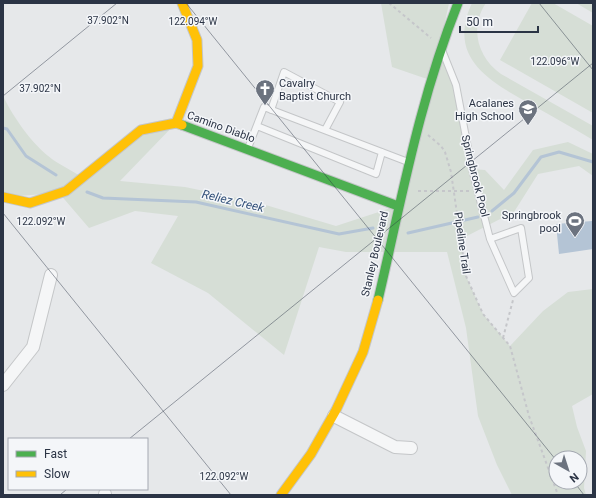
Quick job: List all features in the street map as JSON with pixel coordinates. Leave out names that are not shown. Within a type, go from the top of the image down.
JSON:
[{"type":"street","points":[[176,123],[198,66],[197,40],[182,3]]},
{"type":"street","name":"Stanley Boulevard","points":[[281,495],[302,469],[334,416],[366,345],[390,254],[398,206],[440,45],[458,3]]},
{"type":"street","name":"Camino Diablo","points":[[3,197],[30,203],[66,190],[141,130],[176,123],[398,206]]},
{"type":"street","points":[[3,385],[33,347],[51,276]]},
{"type":"street","points":[[334,416],[395,447],[411,448]]},
{"type":"lane","name":"Springbrook Pool","points":[[440,45],[456,85],[472,169],[490,239],[514,293]]},
{"type":"lane","points":[[272,110],[284,72],[340,102],[325,130]]},
{"type":"lane","points":[[248,150],[264,107],[410,162]]},
{"type":"lane","points":[[257,126],[376,174],[382,152]]},
{"type":"lane","points":[[490,239],[520,228],[530,278],[514,293]]},
{"type":"path","points":[[389,3],[440,45]]},
{"type":"path","name":"Pipeline Trail","points":[[418,128],[441,146],[445,152],[451,172],[466,276],[483,314],[510,346],[529,416],[558,495]]},
{"type":"path","points":[[418,191],[478,190]]},
{"type":"path","points":[[503,338],[514,293]]},
{"type":"shaded area","points":[[381,3],[449,3],[440,45],[456,85],[472,169],[485,170],[504,190],[533,150],[568,142],[593,154],[593,176],[579,166],[538,174],[514,212],[461,239],[466,276],[483,314],[510,346],[543,311],[568,292],[593,289],[593,394],[572,406],[577,427],[586,450],[548,450],[548,490],[585,490],[586,495],[512,495],[497,465],[478,416],[466,328],[447,252],[346,252],[319,247],[284,355],[208,293],[151,263],[178,216],[135,211],[89,228],[59,193],[3,197],[3,96],[13,115],[41,150],[58,163],[82,177],[141,130],[176,123],[120,181],[185,187],[252,201],[336,226],[397,206],[430,80],[392,67]]},
{"type":"shaded area","points":[[472,3],[486,3],[478,22],[478,42],[487,60],[493,67],[501,74],[593,126],[593,140],[502,87],[488,77],[477,66],[469,54],[465,39],[465,23]]},
{"type":"shaded area","points":[[532,3],[553,3],[593,26],[593,113],[500,60]]},
{"type":"shaded area","points":[[576,3],[593,3],[593,13]]},
{"type":"water","name":"Springbrook pool","points":[[592,221],[593,249],[559,254],[556,224]]},
{"type":"waterway","name":"Reliez Creek","points":[[3,128],[7,129],[26,156],[56,175]]},
{"type":"waterway","name":"Reliez Creek","points":[[492,211],[514,193],[541,157],[559,152],[593,162]]},
{"type":"waterway","name":"Reliez Creek","points":[[87,192],[103,198],[196,202],[339,234],[373,228]]},
{"type":"waterway","name":"Reliez Creek","points":[[408,233],[478,217]]},
{"type":"traffic: fast","points":[[378,300],[412,150],[432,76],[458,3]]},
{"type":"traffic: fast","points":[[182,125],[398,206]]},
{"type":"traffic: slow","points":[[176,123],[198,66],[197,40],[182,3]]},
{"type":"traffic: slow","points":[[3,197],[30,203],[66,191],[141,130],[176,123],[182,125]]},
{"type":"traffic: slow","points":[[281,495],[311,454],[336,410],[363,352],[378,300]]},
{"type":"place","name":"Cavalry Baptist Church","points":[[265,106]]},
{"type":"place","name":"Acalanes High School","points":[[528,126]]},
{"type":"place","name":"Springbrook pool","points":[[575,238]]}]
